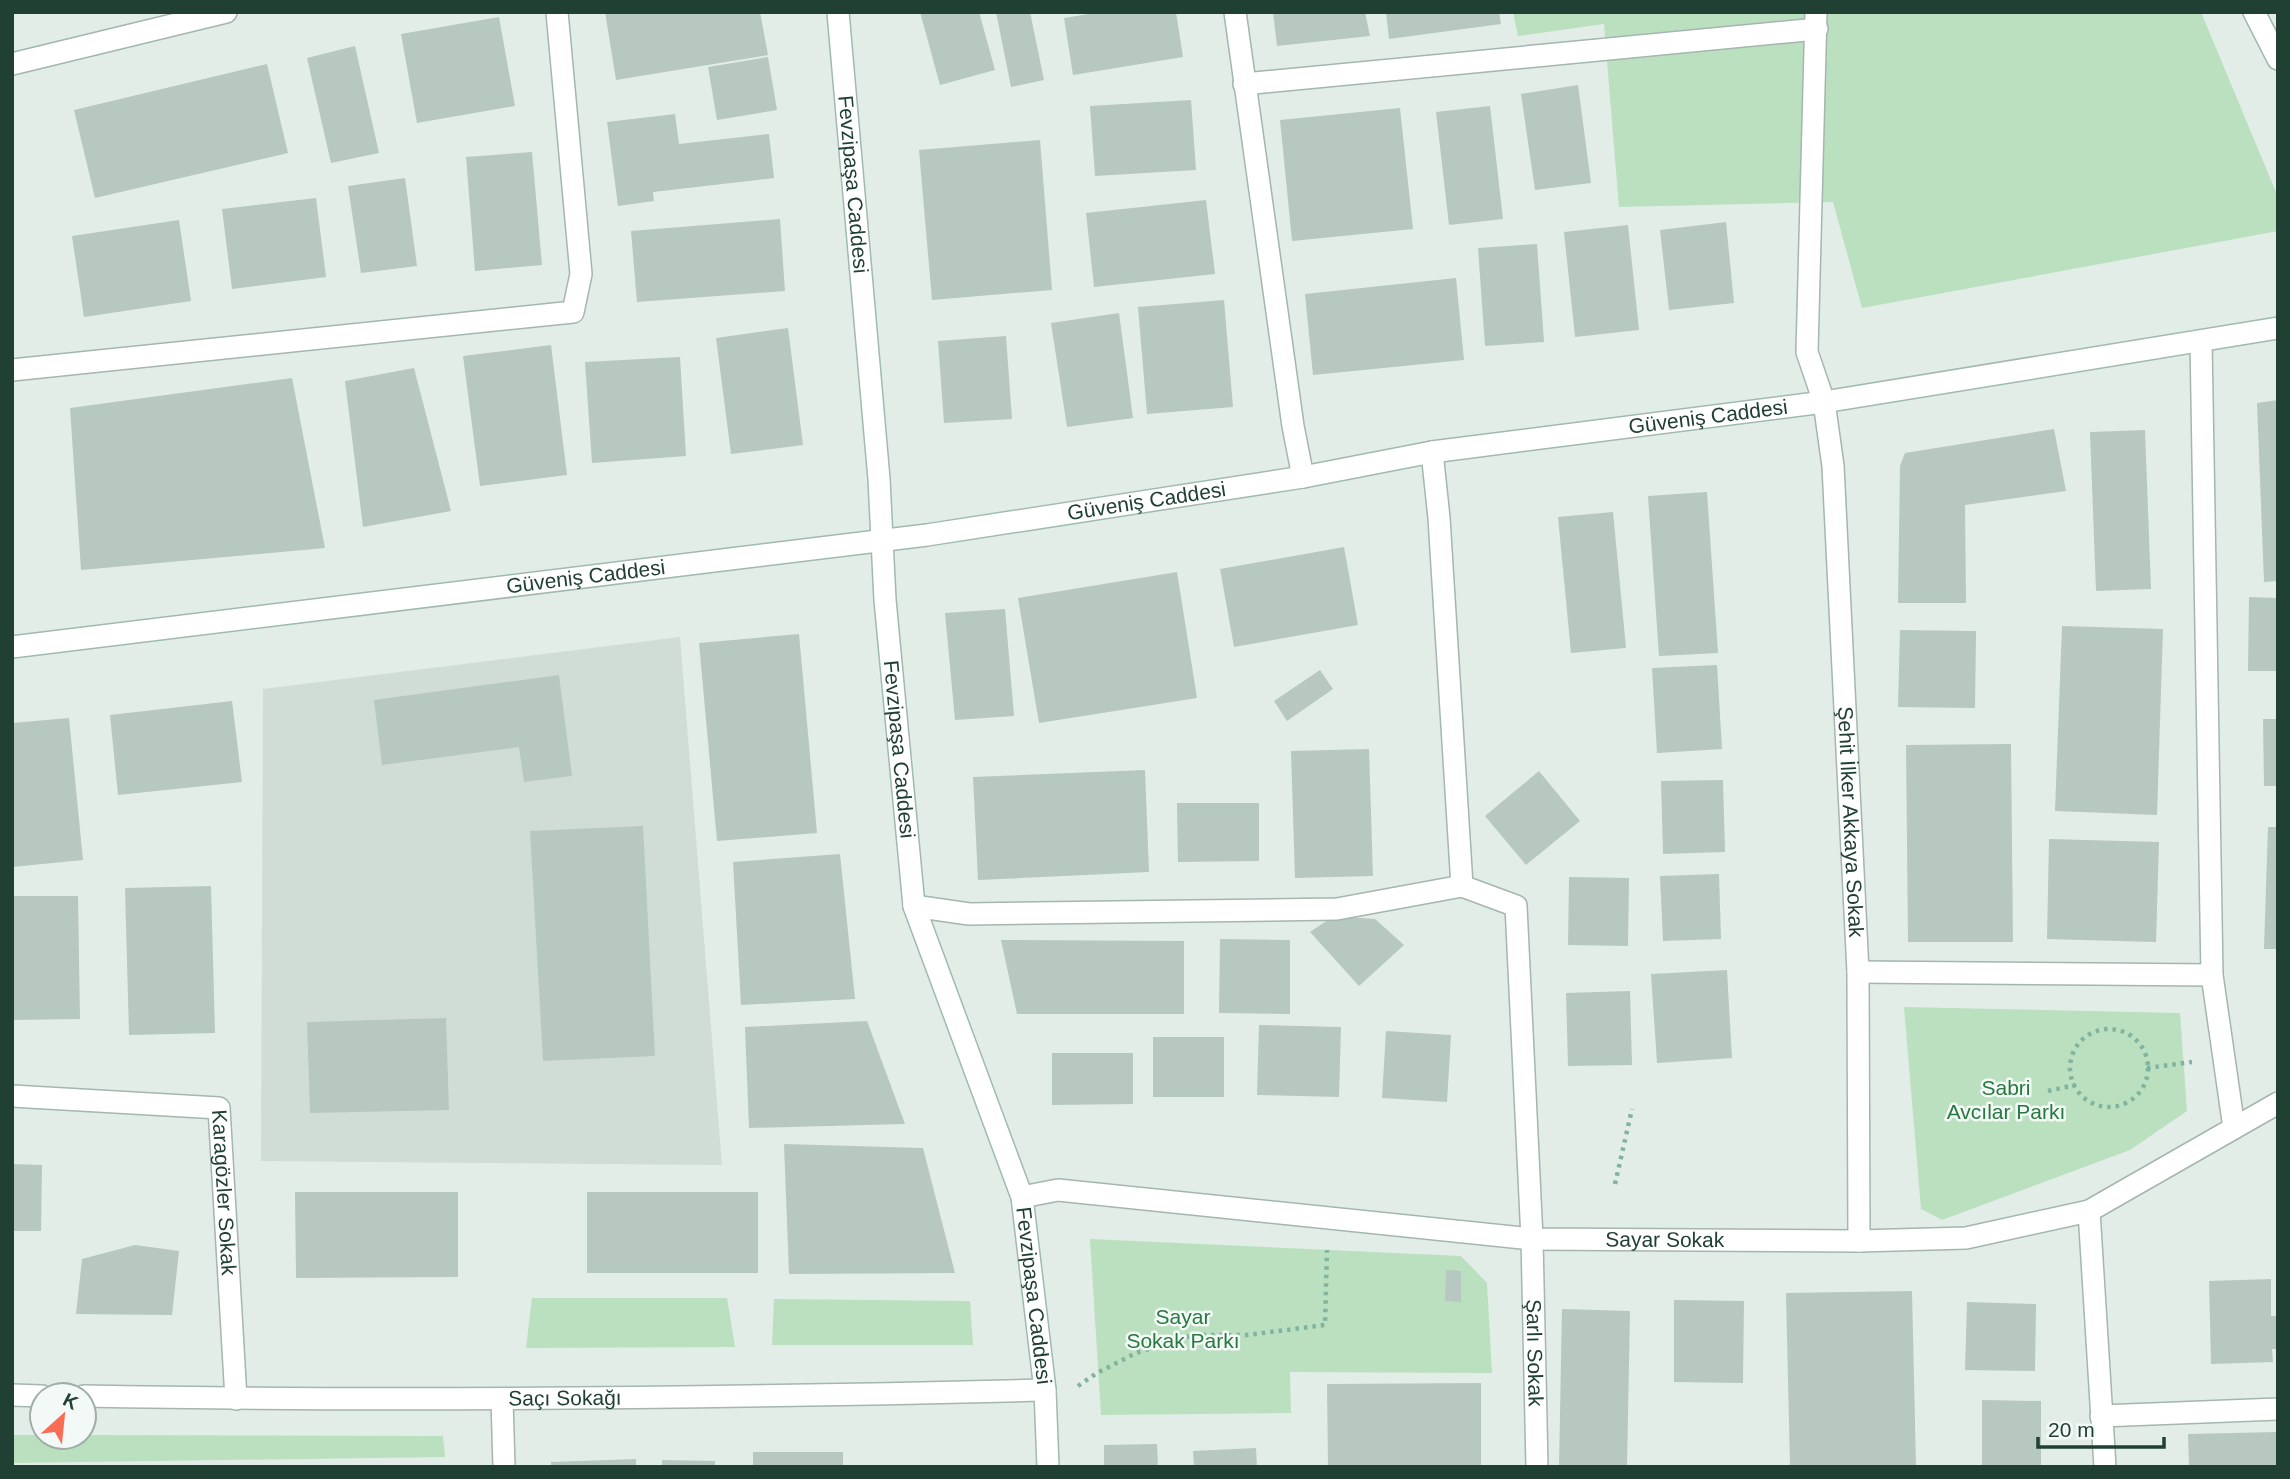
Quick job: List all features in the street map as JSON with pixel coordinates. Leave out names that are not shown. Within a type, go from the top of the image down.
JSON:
[{"type":"street","points":[[12,64],[226,12]]},
{"type":"street","points":[[12,370],[573,312],[580,274],[557,12]]},
{"type":"street","name":"Fevzipaşa Caddesi","points":[[838,12],[879,479],[885,600],[914,906],[1022,1197],[1045,1390],[1048,1467]]},
{"type":"street","points":[[1235,12],[1293,426],[1303,477]]},
{"type":"street","points":[[2254,12],[2278,59]]},
{"type":"street","points":[[1244,84],[1817,21]]},
{"type":"street","name":"Şehit İlker Akkaya Sokak","points":[[1817,21],[1807,352],[1824,402],[1833,466],[1858,972],[1859,1241]]},
{"type":"street","name":"Güveniş Caddesi","points":[[12,647],[882,541],[1303,477],[1432,452],[1824,402],[2278,328]]},
{"type":"street","points":[[2201,341],[2212,975],[2234,1128]]},
{"type":"street","points":[[914,906],[968,914],[1337,909],[1462,886],[1439,519],[1432,452]]},
{"type":"street","name":"Şarlı Sokak","points":[[1462,886],[1516,906],[1532,1239],[1537,1467]]},
{"type":"street","points":[[1858,972],[2212,975]]},
{"type":"street","name":"Karagözler Sokak","points":[[12,1096],[219,1108],[236,1399]]},
{"type":"street","name":"Sayar Sokak","points":[[1022,1197],[1058,1190],[1532,1239],[1859,1241],[1966,1238],[2089,1211],[2278,1103]]},
{"type":"street","points":[[2089,1211],[2105,1467]]},
{"type":"street","name":"Saçı Sokağı","points":[[98,1396],[502,1399],[1045,1390]]},
{"type":"street","points":[[502,1399],[504,1467]]},
{"type":"street","points":[[2101,1416],[2278,1409]]},
{"type":"path","points":[[2095,1031],[2123,1031],[2143,1048],[2147,1060],[2147,1077],[2139,1092],[2126,1103],[2110,1107],[2093,1104],[2080,1094],[2075,1085],[2071,1079],[2070,1064],[2074,1050],[2083,1038],[2095,1031]]},
{"type":"path","points":[[2048,1091],[2075,1085]]},
{"type":"path","points":[[1615,1184],[1632,1109]]},
{"type":"path","points":[[1071,1390],[1136,1353],[1193,1335],[1247,1335],[1325,1325],[1327,1250]]},
{"type":"shaded area","points":[[680,637],[722,1165],[261,1161],[263,689]]},
{"type":"green space","points":[[1513,12],[2201,12],[2278,197],[2278,231],[1862,308],[1833,202],[1619,207],[1604,24],[1518,36]]},
{"type":"green space","name":"Sabri Avcılar Parkı","points":[[1904,1007],[2180,1013],[2187,1111],[2130,1150],[1942,1220],[1921,1209]]},
{"type":"green space","name":"Sayar Sokak Parkı","points":[[1090,1239],[1461,1256],[1487,1283],[1492,1373],[1290,1372],[1291,1413],[1101,1415]]},
{"type":"green space","points":[[532,1298],[727,1298],[735,1347],[526,1348]]},
{"type":"green space","points":[[774,1299],[970,1301],[973,1345],[772,1345]]},
{"type":"green space","points":[[12,1435],[28,1435],[28,1451],[98,1451],[98,1435],[443,1436],[445,1457],[12,1463]]},
{"type":"building","points":[[605,12],[760,12],[768,55],[616,80]]},
{"type":"building","points":[[920,12],[979,12],[995,70],[940,85]]},
{"type":"building","points":[[996,12],[1030,12],[1044,80],[1011,87]]},
{"type":"building","points":[[1101,12],[1176,12],[1183,57],[1073,75],[1064,18]]},
{"type":"building","points":[[1273,12],[1365,12],[1370,36],[1277,46]]},
{"type":"building","points":[[1386,12],[1499,12],[1501,24],[1389,39]]},
{"type":"building","points":[[499,17],[515,106],[417,123],[401,34]]},
{"type":"building","points":[[355,46],[379,153],[331,163],[307,58]]},
{"type":"building","points":[[768,57],[777,110],[717,120],[708,67]]},
{"type":"building","points":[[267,64],[288,153],[95,198],[74,110]]},
{"type":"building","points":[[1578,85],[1591,183],[1535,190],[1521,94]]},
{"type":"building","points":[[1191,100],[1196,170],[1095,176],[1090,106]]},
{"type":"building","points":[[1490,106],[1503,219],[1449,225],[1436,112]]},
{"type":"building","points":[[1400,108],[1413,229],[1292,241],[1280,120]]},
{"type":"building","points":[[675,114],[679,144],[769,134],[774,178],[653,192],[654,201],[618,206],[607,122]]},
{"type":"building","points":[[1040,140],[1052,290],[932,300],[919,150]]},
{"type":"building","points":[[532,152],[542,265],[475,271],[466,157]]},
{"type":"building","points":[[405,178],[417,266],[361,273],[348,186]]},
{"type":"building","points":[[316,198],[326,277],[232,289],[222,209]]},
{"type":"building","points":[[1206,200],[1215,274],[1094,287],[1086,213]]},
{"type":"building","points":[[780,219],[785,291],[637,302],[631,231]]},
{"type":"building","points":[[179,220],[191,301],[84,317],[72,236]]},
{"type":"building","points":[[1726,222],[1734,303],[1669,310],[1660,230]]},
{"type":"building","points":[[1628,225],[1639,330],[1575,337],[1564,232]]},
{"type":"building","points":[[1537,244],[1544,342],[1485,346],[1478,248]]},
{"type":"building","points":[[1456,278],[1464,360],[1313,375],[1305,294]]},
{"type":"building","points":[[1224,300],[1233,407],[1147,414],[1138,307]]},
{"type":"building","points":[[1119,313],[1133,418],[1067,427],[1051,323]]},
{"type":"building","points":[[788,328],[803,445],[731,454],[716,338]]},
{"type":"building","points":[[1006,336],[1012,419],[944,423],[938,341]]},
{"type":"building","points":[[551,345],[567,475],[480,486],[463,356]]},
{"type":"building","points":[[680,357],[686,456],[592,463],[585,362]]},
{"type":"building","points":[[414,368],[451,511],[363,527],[345,381]]},
{"type":"building","points":[[292,378],[325,548],[81,570],[70,408]]},
{"type":"building","points":[[2278,400],[2278,581],[2264,582],[2257,403]]},
{"type":"building","points":[[2054,429],[2066,491],[1965,505],[1966,603],[1898,603],[1900,466],[1905,453]]},
{"type":"building","points":[[2145,430],[2151,589],[2096,591],[2090,432]]},
{"type":"building","points":[[1707,492],[1718,653],[1659,656],[1648,496]]},
{"type":"building","points":[[1613,512],[1626,648],[1571,653],[1558,517]]},
{"type":"building","points":[[1344,547],[1358,625],[1234,647],[1220,569]]},
{"type":"building","points":[[1177,572],[1197,698],[1039,723],[1018,598]]},
{"type":"building","points":[[2249,597],[2278,598],[2278,671],[2248,671]]},
{"type":"building","points":[[1005,609],[1014,716],[955,720],[945,613]]},
{"type":"building","points":[[2062,626],[2163,629],[2157,815],[2055,811]]},
{"type":"building","points":[[1900,630],[1976,631],[1975,708],[1898,707]]},
{"type":"building","points":[[799,634],[817,833],[717,841],[699,643]]},
{"type":"building","points":[[1717,665],[1722,749],[1657,753],[1652,668]]},
{"type":"building","points":[[1320,670],[1333,689],[1287,721],[1274,701]]},
{"type":"building","points":[[559,675],[572,776],[524,782],[519,747],[382,765],[374,700]]},
{"type":"building","points":[[232,701],[242,782],[118,795],[110,715]]},
{"type":"building","points":[[69,718],[83,860],[12,867],[12,723]]},
{"type":"building","points":[[2263,719],[2278,719],[2278,786],[2264,786]]},
{"type":"building","points":[[2011,744],[2013,942],[1908,942],[1906,745]]},
{"type":"building","points":[[1369,749],[1373,876],[1295,878],[1291,751]]},
{"type":"building","points":[[1145,770],[1149,872],[978,880],[973,777]]},
{"type":"building","points":[[1539,771],[1580,821],[1526,865],[1485,816]]},
{"type":"building","points":[[1723,780],[1725,852],[1663,854],[1661,781]]},
{"type":"building","points":[[1177,803],[1259,803],[1259,861],[1178,862]]},
{"type":"building","points":[[643,826],[655,1056],[543,1061],[530,831]]},
{"type":"building","points":[[2268,827],[2278,827],[2278,949],[2264,949]]},
{"type":"building","points":[[2049,839],[2159,842],[2156,942],[2047,939]]},
{"type":"building","points":[[840,854],[855,999],[741,1005],[733,862]]},
{"type":"building","points":[[1719,874],[1721,939],[1663,941],[1660,876]]},
{"type":"building","points":[[1569,877],[1629,878],[1628,946],[1568,945]]},
{"type":"building","points":[[211,886],[215,1033],[129,1035],[125,888]]},
{"type":"building","points":[[12,896],[78,896],[80,1019],[12,1020]]},
{"type":"building","points":[[1334,916],[1375,919],[1404,945],[1359,986],[1310,932]]},
{"type":"building","points":[[1220,939],[1290,940],[1290,1014],[1219,1013]]},
{"type":"building","points":[[1001,940],[1184,941],[1184,1014],[1017,1014]]},
{"type":"building","points":[[1727,970],[1732,1058],[1657,1063],[1651,974]]},
{"type":"building","points":[[1630,991],[1632,1065],[1568,1066],[1566,993]]},
{"type":"building","points":[[446,1018],[449,1110],[310,1113],[307,1022]]},
{"type":"building","points":[[867,1021],[905,1124],[749,1128],[745,1027]]},
{"type":"building","points":[[1259,1025],[1341,1027],[1339,1097],[1257,1095]]},
{"type":"building","points":[[1386,1031],[1451,1035],[1447,1102],[1382,1098]]},
{"type":"building","points":[[1153,1037],[1224,1037],[1224,1097],[1153,1097]]},
{"type":"building","points":[[1052,1053],[1133,1053],[1133,1104],[1052,1105]]},
{"type":"building","points":[[784,1144],[923,1148],[955,1273],[789,1274]]},
{"type":"building","points":[[12,1164],[42,1165],[41,1231],[12,1231]]},
{"type":"building","points":[[295,1192],[458,1192],[458,1277],[296,1278]]},
{"type":"building","points":[[587,1192],[758,1192],[758,1273],[587,1273]]},
{"type":"building","points":[[135,1245],[179,1251],[172,1315],[76,1314],[82,1259]]},
{"type":"building","points":[[1446,1270],[1461,1271],[1461,1302],[1445,1301]]},
{"type":"building","points":[[2271,1279],[2271,1316],[2278,1316],[2278,1349],[2272,1349],[2273,1362],[2211,1364],[2209,1281]]},
{"type":"building","points":[[1912,1291],[1916,1467],[1790,1467],[1786,1293]]},
{"type":"building","points":[[1674,1300],[1744,1301],[1743,1383],[1674,1382]]},
{"type":"building","points":[[1967,1302],[2036,1304],[2035,1371],[1965,1370]]},
{"type":"building","points":[[1562,1309],[1630,1311],[1627,1467],[1559,1467]]},
{"type":"building","points":[[1481,1383],[1481,1467],[1328,1467],[1327,1384]]},
{"type":"building","points":[[1982,1400],[2041,1401],[2041,1467],[1982,1467]]},
{"type":"building","points":[[2278,1432],[2278,1467],[2189,1467],[2188,1434]]},
{"type":"building","points":[[1157,1444],[1158,1467],[1104,1467],[1104,1445]]},
{"type":"building","points":[[1256,1448],[1257,1467],[1194,1467],[1193,1451]]},
{"type":"building","points":[[753,1452],[843,1452],[843,1467],[753,1467]]},
{"type":"building","points":[[636,1459],[636,1467],[551,1467],[551,1462]]},
{"type":"building","points":[[662,1460],[715,1461],[715,1467],[662,1467]]}]
